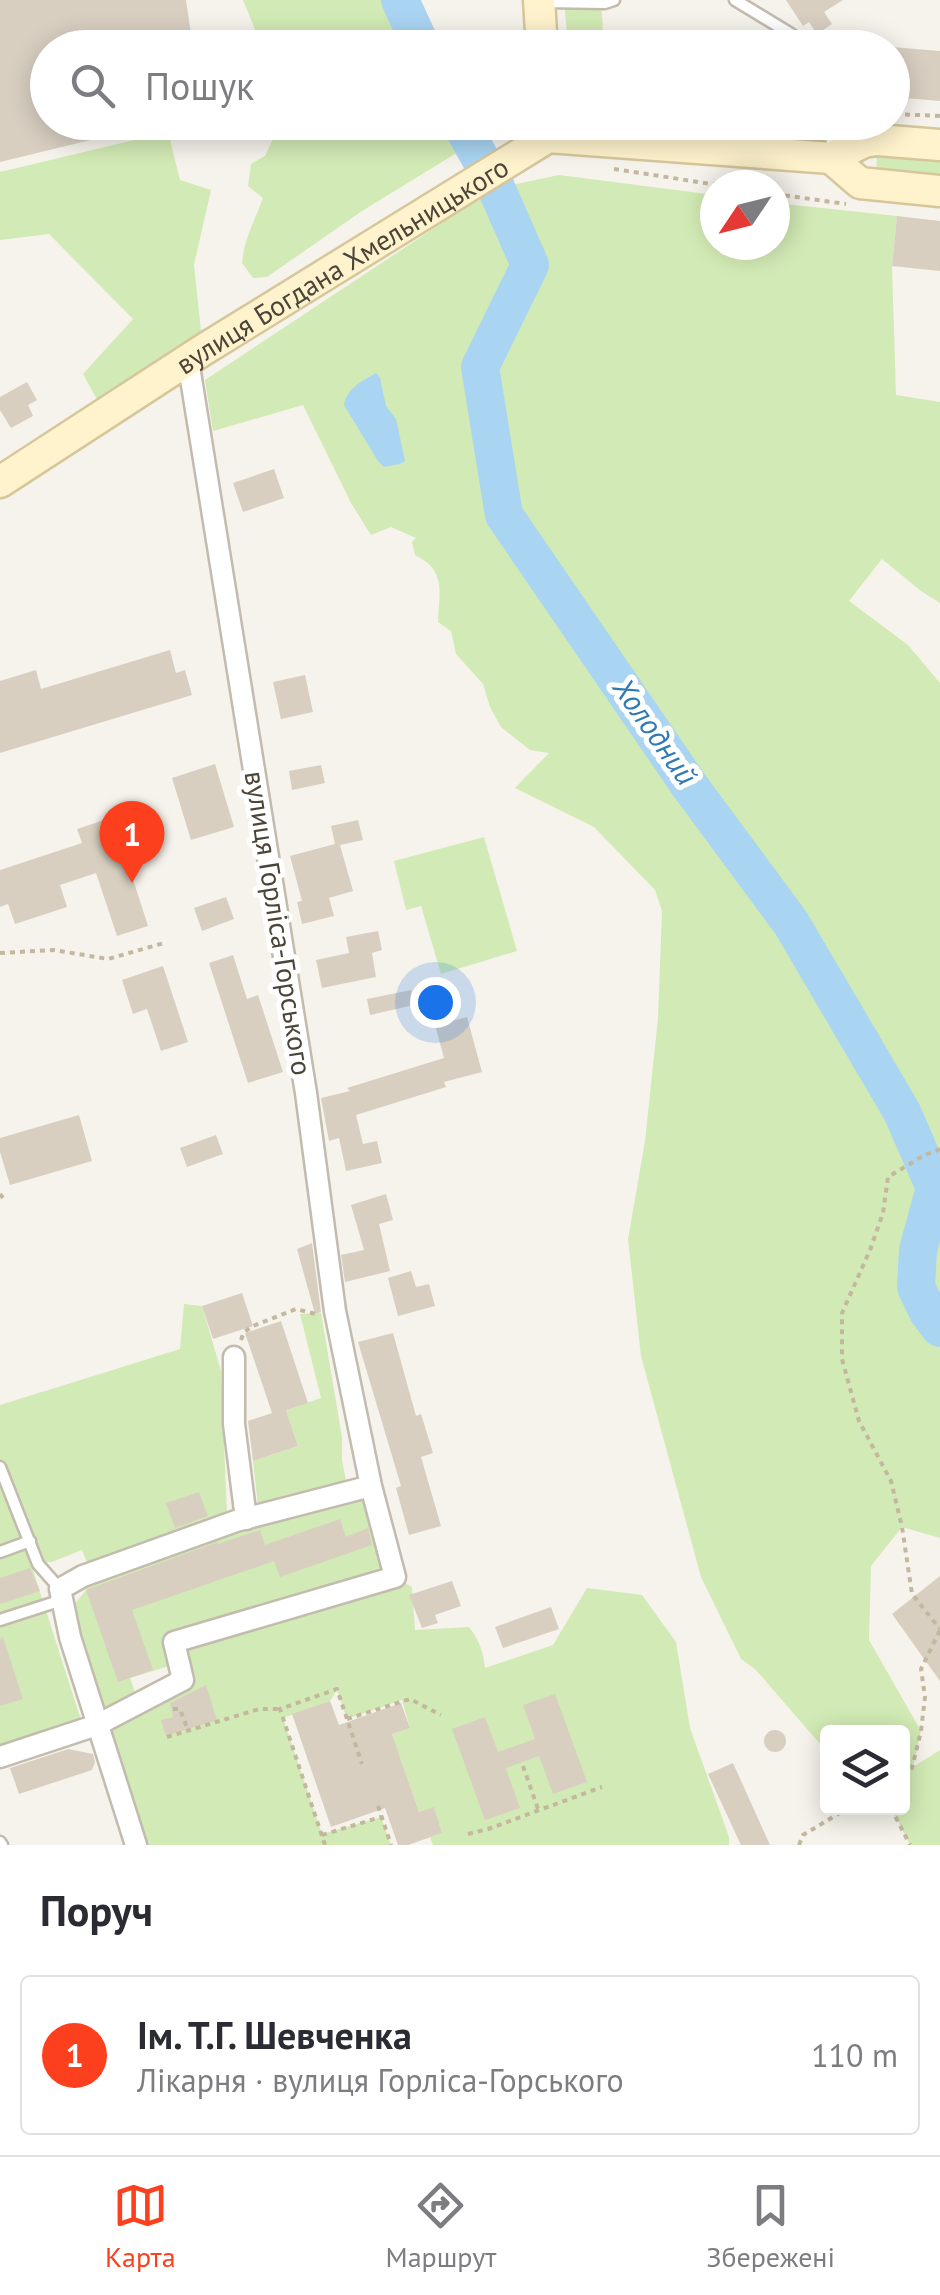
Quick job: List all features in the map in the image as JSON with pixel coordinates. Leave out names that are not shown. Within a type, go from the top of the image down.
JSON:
[{"type":"main road","points":[[539,1],[541,30]]},
{"type":"main road","name":"вулиця Богдана Хмельницького","points":[[0,482],[188,360],[507,164],[536,140]]},
{"type":"main road","name":"вулиця Богдана Хмельницького","points":[[649,140],[831,158],[877,140],[940,145]]},
{"type":"main road","name":"вулиця Богдана Хмельницького","points":[[831,158],[860,183],[940,191]]},
{"type":"street","name":"вулиця Горліса-Горського","points":[[97,1724],[182,1680],[174,1642],[395,1577],[371,1486],[335,1311],[306,1093],[188,360]]},
{"type":"street","points":[[234,1357],[234,1424],[246,1519]]},
{"type":"street","points":[[136,1845],[70,1636],[61,1594],[83,1576],[246,1519],[371,1486]]},
{"type":"street","points":[[0,1757],[97,1724]]},
{"type":"lane","points":[[539,1],[614,0]]},
{"type":"lane","points":[[736,0],[785,30]]},
{"type":"lane","points":[[831,158],[832,140]]},
{"type":"lane","points":[[0,1467],[38,1564],[61,1594],[0,1620]]},
{"type":"lane","points":[[0,1552],[30,1541]]},
{"type":"path","points":[[910,115],[940,116]]},
{"type":"path","points":[[614,169],[700,182]]},
{"type":"path","points":[[0,953],[54,950],[108,959],[164,942]]},
{"type":"path","points":[[910,1769],[925,1697],[921,1668],[940,1629],[912,1594],[891,1481],[859,1420],[842,1359],[842,1314],[883,1213],[888,1178],[940,1150]]},
{"type":"path","points":[[244,1332],[296,1309],[315,1314],[335,1311]]},
{"type":"path","points":[[167,1737],[337,1689],[362,1764]]},
{"type":"path","points":[[347,1720],[410,1699],[440,1715]]},
{"type":"path","points":[[280,1708],[326,1845]]},
{"type":"path","points":[[180,1709],[188,1731]]},
{"type":"path","points":[[524,1766],[538,1811]]},
{"type":"path","points":[[468,1834],[602,1788]]},
{"type":"path","points":[[378,1806],[390,1845]]},
{"type":"path","points":[[799,1845],[803,1835],[836,1815]]},
{"type":"path","points":[[895,1815],[910,1845]]},
{"type":"path","points":[[322,1835],[381,1817]]},
{"type":"green space","points":[[243,0],[400,0],[414,30],[255,30]]},
{"type":"green space","points":[[564,0],[601,0],[603,30],[567,30]]},
{"type":"green space","points":[[134,140],[170,140],[180,180],[211,190],[194,265],[203,350],[105,414],[83,374],[133,319],[49,234],[0,240],[0,172]]},
{"type":"green space","points":[[273,140],[464,140],[463,149],[362,211],[267,277],[253,278],[242,263],[263,198],[248,186],[251,164],[265,156]]},
{"type":"green space","points":[[877,146],[940,151],[940,191],[876,186]]},
{"type":"green space","points":[[559,175],[700,193],[700,260],[790,260],[790,205],[897,216],[892,266],[896,395],[940,402],[940,603],[882,559],[849,601],[908,645],[940,683],[940,1538],[902,1527],[871,1566],[869,1640],[921,1731],[913,1767],[940,1750],[940,1845],[910,1845],[895,1815],[910,1815],[910,1725],[820,1725],[820,1744],[756,1670],[741,1659],[701,1577],[641,1356],[628,1239],[645,1141],[658,1018],[662,911],[655,890],[594,827],[515,788],[549,753],[530,750],[501,727],[483,684],[456,654],[451,631],[438,622],[437,575],[415,555],[412,542],[416,538],[391,527],[371,535],[303,405],[213,431],[205,380],[469,205],[512,185]]},
{"type":"green space","points":[[484,837],[517,951],[441,974],[421,906],[406,910],[394,861]]},
{"type":"green space","points":[[184,1304],[202,1306],[221,1371],[227,1515],[87,1563],[82,1550],[32,1567],[81,1720],[0,1746],[0,1405],[180,1349]]},
{"type":"green space","points":[[321,1313],[348,1491],[371,1486],[395,1577],[412,1587],[415,1630],[469,1627],[485,1668],[553,1645],[587,1588],[642,1595],[676,1642],[690,1728],[729,1845],[433,1845],[430,1837],[442,1833],[434,1808],[419,1812],[392,1734],[410,1728],[402,1700],[347,1719],[337,1690],[330,1701],[283,1718],[322,1834],[381,1817],[391,1845],[136,1845],[73,1626],[73,1606],[86,1590],[83,1576],[259,1515],[253,1461],[298,1446],[286,1410],[321,1398],[300,1314]],"holes":[[[179,1663],[189,1686],[177,1697],[142,1712],[130,1678]]]},
{"type":"water","points":[[376,373],[386,406],[396,419],[405,461],[384,467],[344,405],[352,390]]},
{"type":"building","points":[[0,0],[186,0],[190,30],[30,30],[30,140],[91,140],[0,162]]},
{"type":"building","points":[[786,0],[843,0],[824,12],[832,24],[823,30],[814,30],[809,22],[803,26]]},
{"type":"building","points":[[910,48],[940,51],[940,101],[910,98]]},
{"type":"building","points":[[897,216],[940,221],[940,271],[892,266]]},
{"type":"building","points":[[27,382],[37,400],[28,405],[33,416],[11,428],[0,410],[0,397]]},
{"type":"building","points":[[274,469],[284,498],[243,512],[233,483]]},
{"type":"building","points":[[170,650],[176,673],[185,670],[192,695],[0,753],[0,681],[36,670],[41,689]]},
{"type":"building","points":[[305,675],[313,712],[281,719],[273,682]]},
{"type":"building","points":[[215,764],[234,827],[191,840],[172,778]]},
{"type":"building","points":[[321,765],[325,783],[292,790],[289,771]]},
{"type":"building","points":[[113,817],[148,926],[117,936],[96,873],[60,885],[67,907],[15,924],[8,904],[0,907],[0,870],[82,843],[77,829]]},
{"type":"building","points":[[358,820],[363,840],[340,845],[353,891],[329,898],[334,916],[302,924],[297,902],[302,901],[290,856],[335,844],[331,826]]},
{"type":"building","points":[[226,897],[234,919],[202,931],[194,908]]},
{"type":"building","points":[[378,931],[382,950],[372,953],[376,977],[322,988],[316,960],[349,953],[346,937]]},
{"type":"building","points":[[233,955],[247,999],[258,995],[283,1072],[248,1083],[209,963]]},
{"type":"building","points":[[163,966],[188,1042],[161,1051],[147,1009],[133,1014],[122,980]]},
{"type":"building","points":[[411,990],[414,1005],[370,1015],[367,999]]},
{"type":"building","points":[[467,1017],[482,1072],[356,1115],[363,1144],[377,1141],[382,1163],[346,1171],[339,1138],[329,1141],[321,1098],[444,1058],[435,1025]]},
{"type":"building","points":[[79,1115],[92,1161],[10,1185],[0,1138]]},
{"type":"building","points":[[216,1135],[223,1154],[187,1167],[180,1148]]},
{"type":"building","points":[[386,1194],[393,1220],[379,1224],[390,1271],[345,1282],[341,1255],[364,1250],[351,1205]]},
{"type":"building","points":[[312,1243],[321,1312],[315,1314],[297,1249]]},
{"type":"building","points":[[411,1271],[416,1287],[429,1284],[435,1306],[398,1316],[388,1278]]},
{"type":"building","points":[[242,1293],[253,1326],[213,1339],[202,1306]]},
{"type":"building","points":[[281,1321],[308,1403],[286,1410],[298,1446],[253,1461],[248,1421],[272,1413],[245,1333]]},
{"type":"building","points":[[393,1333],[416,1416],[421,1414],[433,1453],[421,1457],[441,1526],[409,1535],[396,1488],[401,1486],[358,1342]]},
{"type":"building","points":[[199,1492],[208,1516],[175,1528],[166,1503]]},
{"type":"building","points":[[340,1519],[346,1537],[368,1528],[372,1545],[280,1577],[274,1561],[132,1610],[153,1670],[118,1682],[86,1590],[217,1542],[260,1530],[265,1545]]},
{"type":"building","points":[[30,1568],[40,1591],[0,1604],[0,1578]]},
{"type":"building","points":[[940,1576],[940,1681],[892,1614]]},
{"type":"building","points":[[452,1581],[461,1606],[435,1615],[438,1623],[422,1628],[409,1595]]},
{"type":"building","points":[[551,1607],[559,1629],[503,1648],[495,1627]]},
{"type":"building","points":[[3,1637],[23,1699],[0,1706],[0,1638]]},
{"type":"building","points":[[206,1685],[217,1720],[166,1736],[161,1720],[173,1717],[170,1703]]},
{"type":"building","points":[[555,1694],[587,1782],[553,1794],[539,1756],[506,1768],[520,1808],[485,1820],[452,1729],[485,1717],[498,1752],[535,1739],[523,1705]]},
{"type":"building","points":[[330,1701],[339,1725],[401,1703],[410,1728],[392,1734],[419,1812],[434,1807],[442,1833],[398,1845],[385,1808],[331,1827],[292,1714]]},
{"type":"building","points":[[775,1730],[783,1733],[783,1749],[775,1752],[767,1749],[764,1741],[767,1733]]},
{"type":"building","points":[[68,1749],[93,1754],[92,1770],[19,1794],[10,1768]]},
{"type":"building","points":[[733,1763],[770,1845],[741,1845],[708,1774]]},
{"type":"waterway","name":"Холодний","points":[[400,0],[414,30]]},
{"type":"waterway","name":"Холодний","points":[[470,140],[494,183],[530,265],[480,367],[504,515],[689,785],[791,923],[902,1112],[935,1188],[918,1250],[916,1287],[940,1328]]},
{"type":"place","name":"Ім. Т.Г. Шевченка","points":[[132,883]]}]
